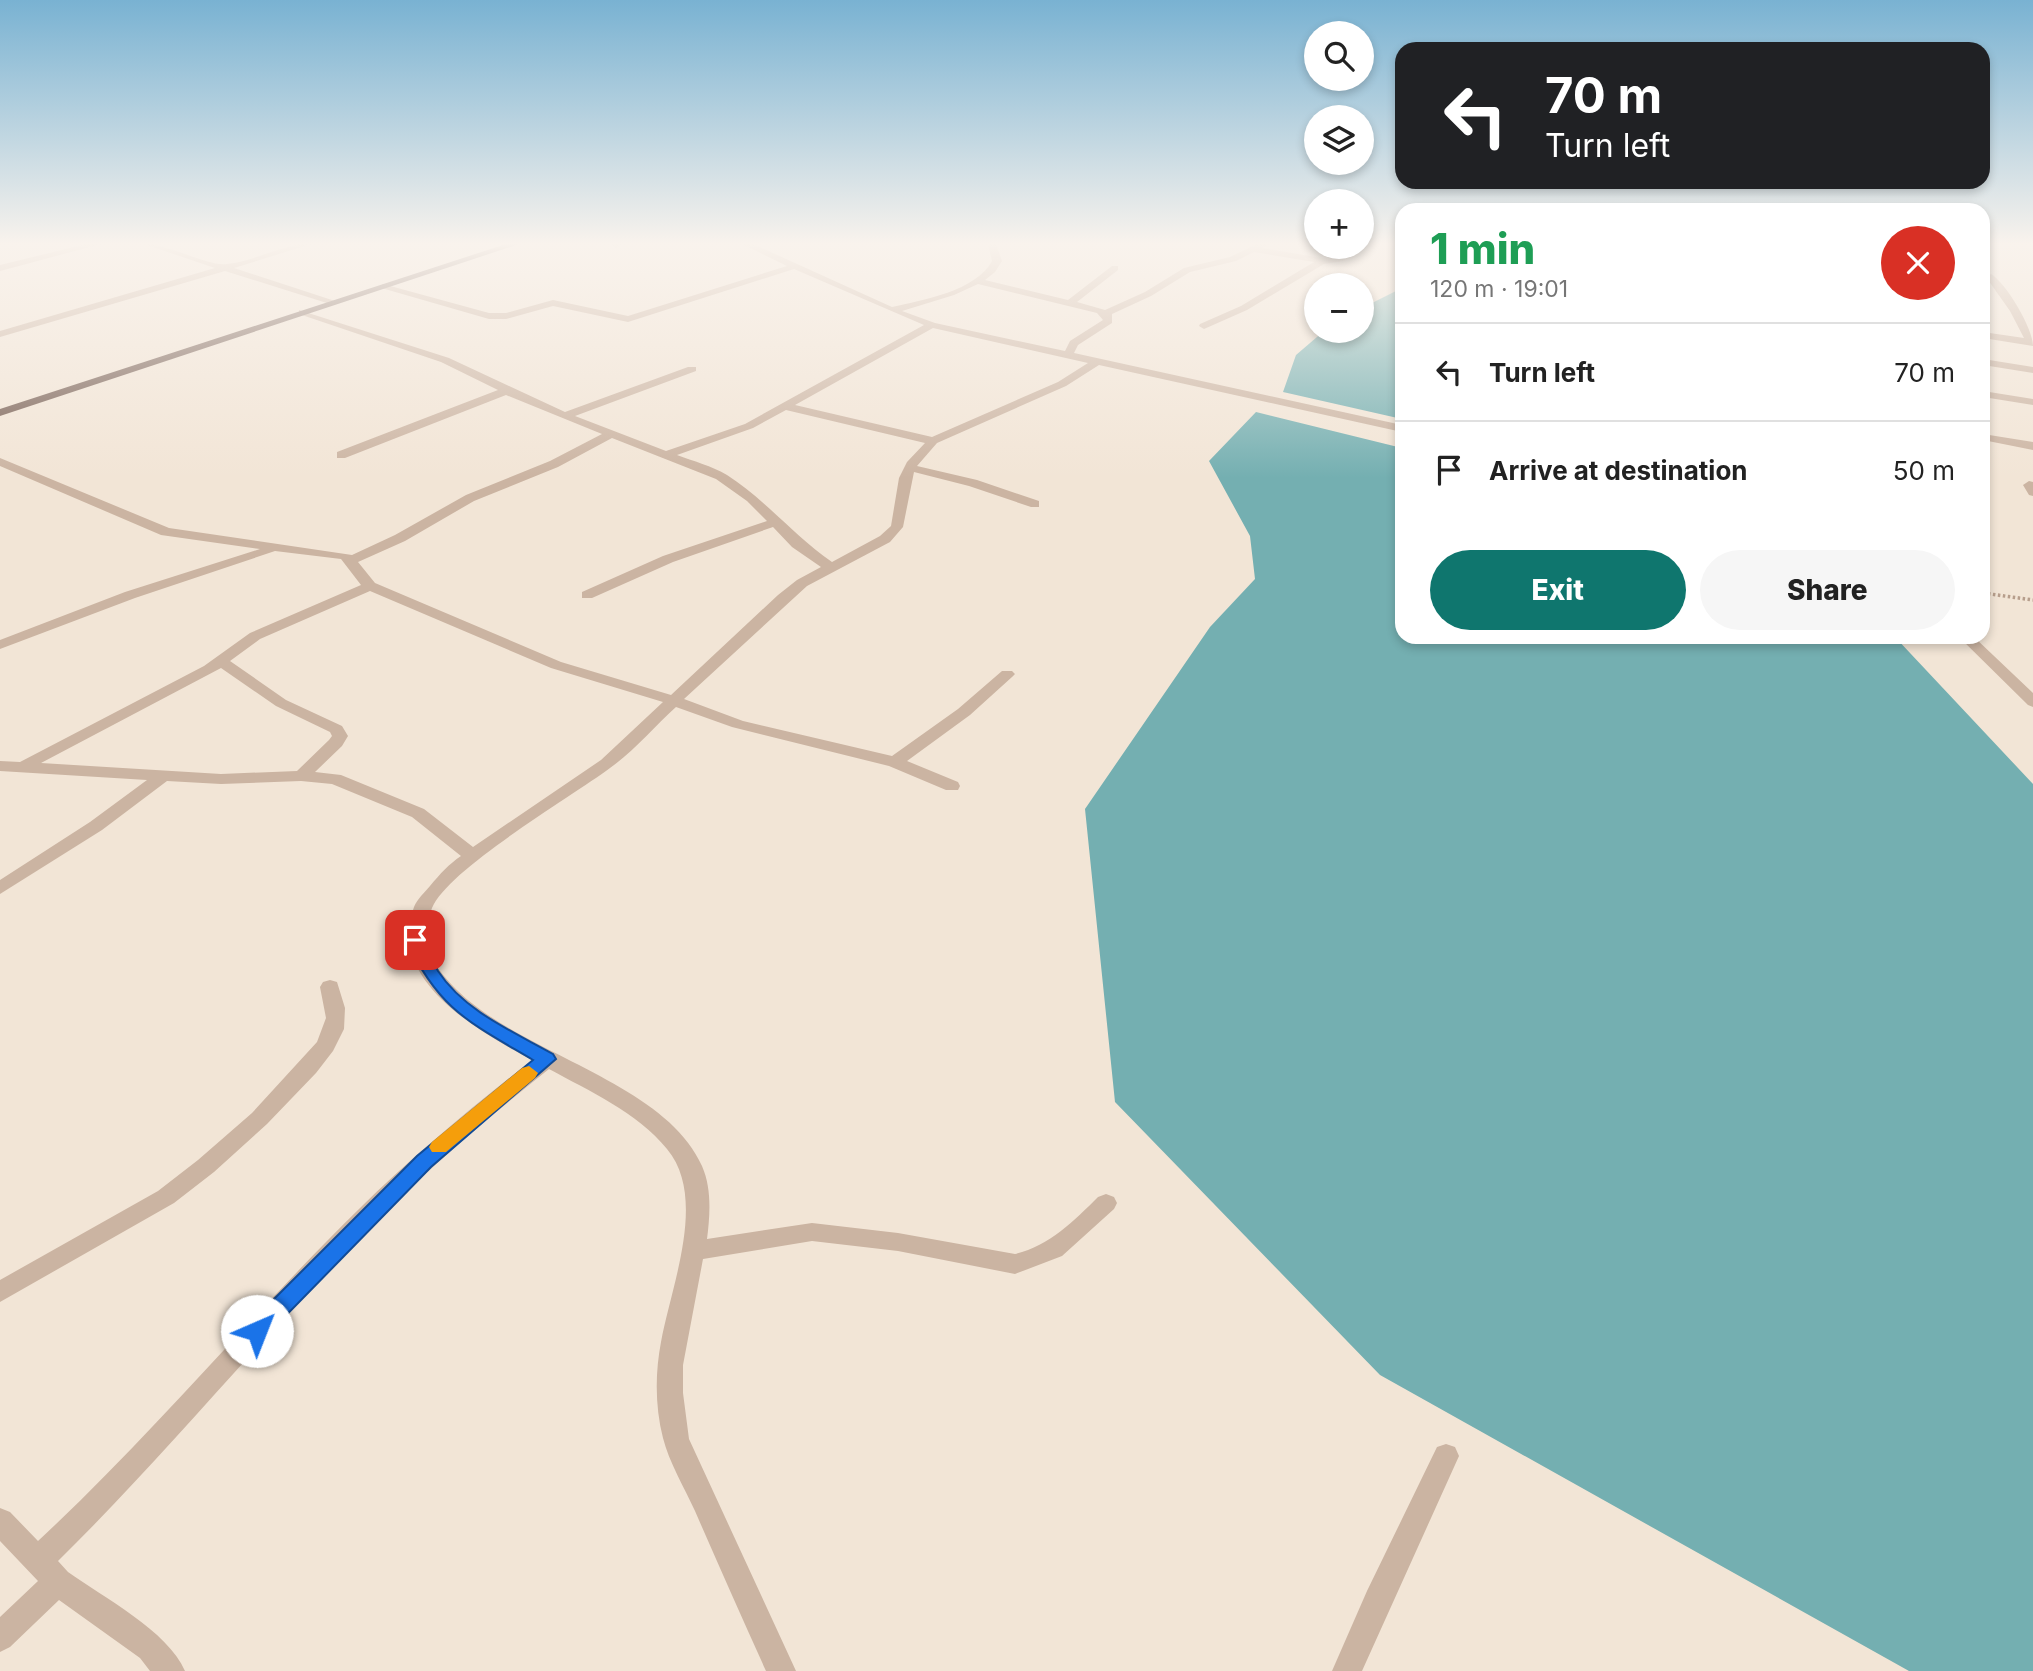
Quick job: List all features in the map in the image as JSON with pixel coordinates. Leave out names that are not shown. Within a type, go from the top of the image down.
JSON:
[{"type":"main road","points":[[0,413],[272,322]]},
{"type":"street","points":[[0,334],[40,322]]},
{"type":"street","points":[[332,322],[445,360],[506,391],[668,454],[735,485],[773,523],[830,567]]},
{"type":"street","points":[[922,322],[1395,427]]},
{"type":"street","points":[[1068,356],[1074,343],[1106,322]]},
{"type":"street","points":[[1204,327],[1215,322]]},
{"type":"street","points":[[2021,322],[2032,343]]},
{"type":"street","points":[[668,454],[727,435],[787,407],[874,355],[932,326]]},
{"type":"street","points":[[1990,336],[2032,343]]},
{"type":"street","points":[[782,1671],[676,1439],[670,1398],[670,1364],[699,1215],[698,1187],[692,1168],[678,1145],[634,1109],[477,1018],[451,997],[431,974],[415,940],[414,924],[421,906],[435,885],[607,762],[783,598],[830,567],[885,539],[897,527],[905,478],[933,441],[1054,388],[1096,362]]},
{"type":"street","points":[[1990,363],[2033,370]]},
{"type":"street","points":[[565,416],[692,369]]},
{"type":"street","points":[[341,455],[506,391]]},
{"type":"street","points":[[1990,395],[2033,402]]},
{"type":"street","points":[[787,407],[933,441]]},
{"type":"street","points":[[0,462],[166,532],[334,554],[351,560],[409,534],[470,498],[554,464],[614,433]]},
{"type":"street","points":[[1990,438],[2033,446]]},
{"type":"street","points":[[910,468],[973,483],[1035,504]]},
{"type":"street","points":[[587,596],[668,559],[773,523]]},
{"type":"street","points":[[0,645],[130,596],[276,548]]},
{"type":"street","points":[[351,560],[356,574],[370,586],[556,665],[671,700],[738,724],[895,762],[952,786]]},
{"type":"street","points":[[24,766],[221,662],[266,631],[370,586]]},
{"type":"street","points":[[1973,644],[2033,702]]},
{"type":"street","points":[[221,662],[281,703],[336,729],[340,736],[336,743],[301,776]]},
{"type":"street","points":[[895,762],[964,712],[1007,674]]},
{"type":"street","points":[[0,766],[221,779],[301,776],[335,779],[394,802],[438,826],[473,856]]},
{"type":"street","points":[[0,888],[96,826],[164,775]]},
{"type":"street","points":[[0,1292],[169,1195],[250,1125],[325,1047],[334,1030],[337,1006],[330,988]]},
{"type":"street","points":[[0,1637],[48,1571],[118,1485],[257,1331],[365,1219],[451,1136],[547,1059]]},
{"type":"street","points":[[691,1251],[812,1232],[859,1236],[1015,1264],[1033,1261],[1052,1251],[1074,1235],[1106,1203]]},
{"type":"street","points":[[1347,1671],[1446,1456]]},
{"type":"street","points":[[0,1521],[48,1571],[150,1648],[170,1671]]},
{"type":"path","points":[[1990,594],[2033,600]]},
{"type":"water","points":[[1374,322],[1395,322],[1395,417],[1283,392],[1296,355],[1310,343],[1374,343]]},
{"type":"water","points":[[1256,412],[1395,446],[1395,644],[1902,644],[2033,784],[2033,1671],[1909,1671],[1380,1375],[1115,1102],[1085,809],[1210,627],[1255,579],[1250,536],[1209,461]]},
{"type":"slow traffic","points":[[439,1147],[529,1073]]},
{"type":"route","points":[[257,1331],[394,1189],[474,1116],[547,1059],[509,1039],[451,997],[431,974],[415,940]]}]
